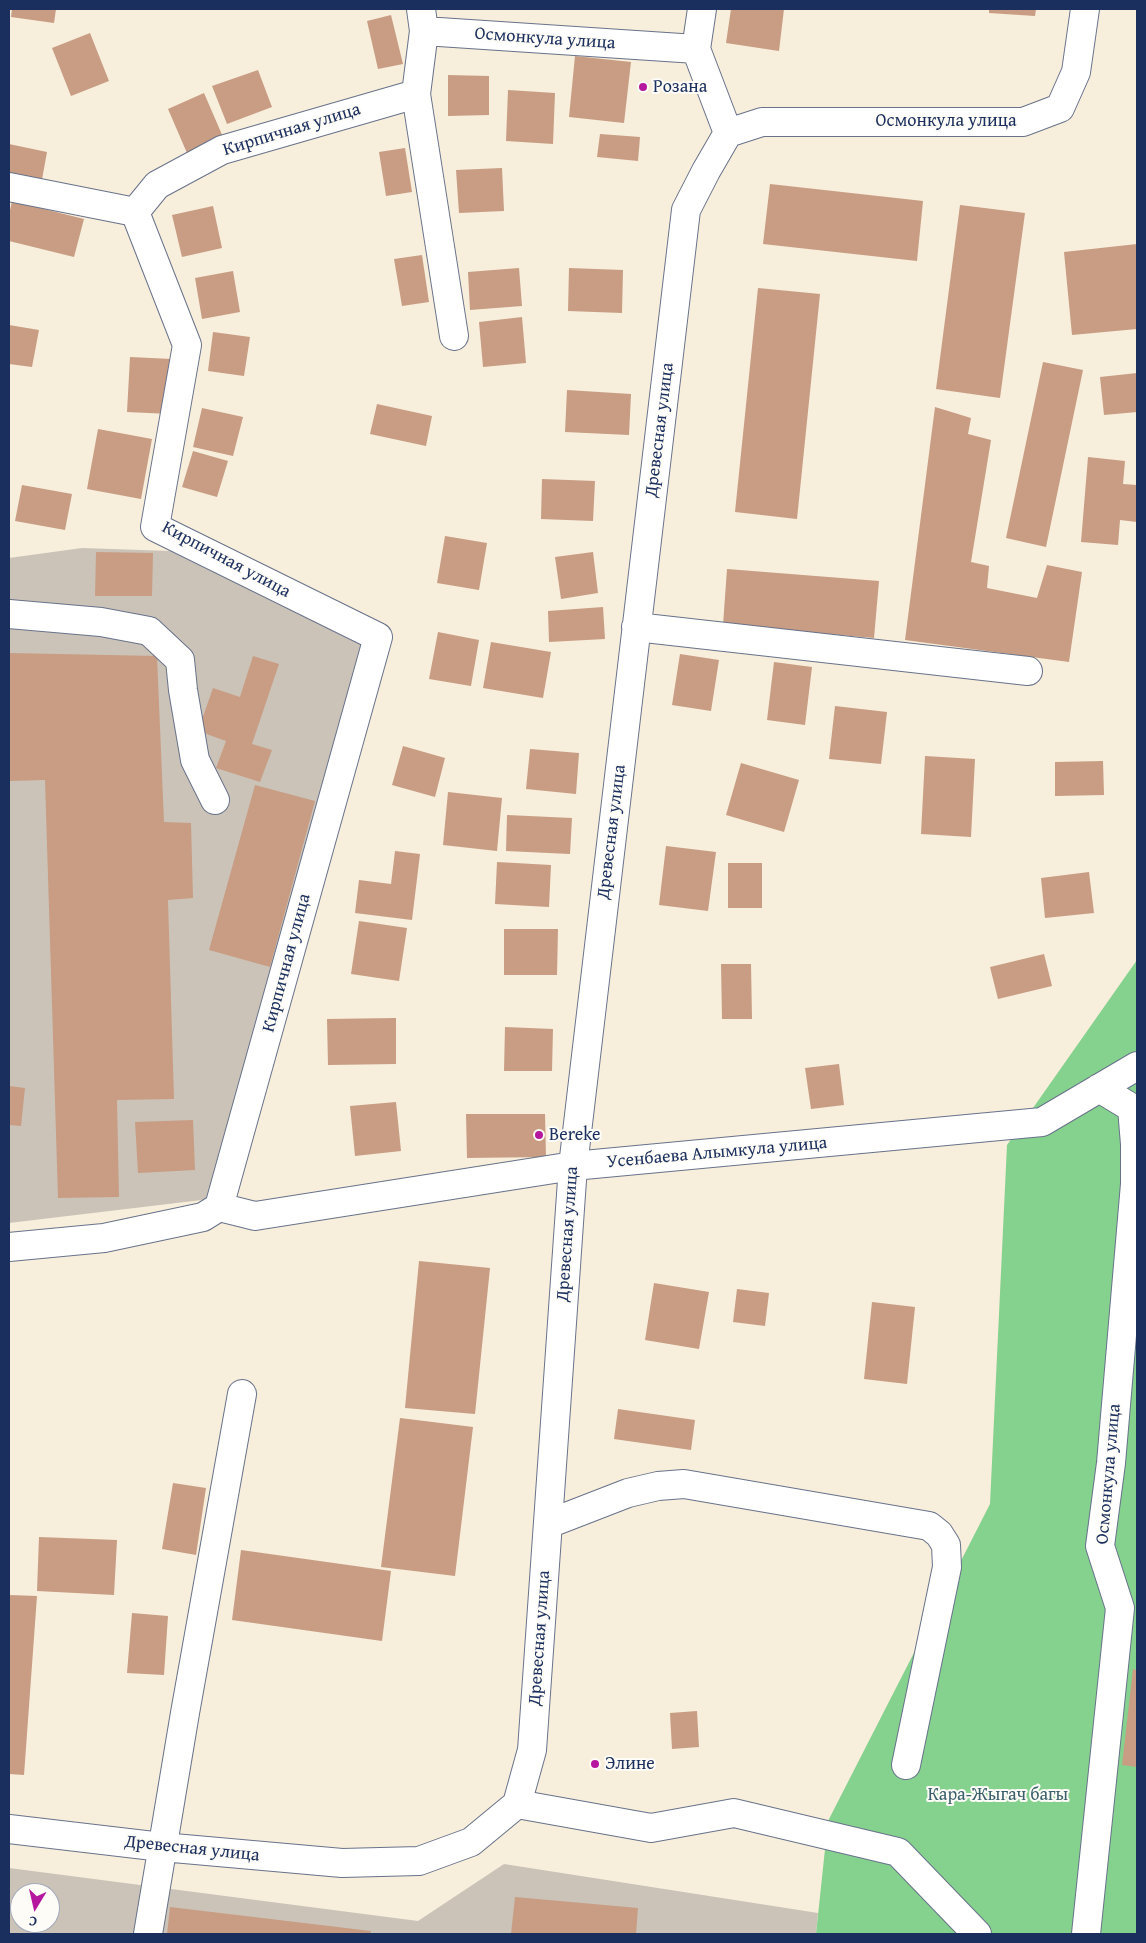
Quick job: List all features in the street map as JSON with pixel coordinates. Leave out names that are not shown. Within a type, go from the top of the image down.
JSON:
[{"type":"street","points":[[702,9],[696,49],[728,133]]},
{"type":"street","name":"Осмонкула улица","points":[[728,133],[762,122],[1023,122],[1060,108],[1076,72],[1084,9]]},
{"type":"street","points":[[422,20],[416,94],[454,336]]},
{"type":"street","name":"Осмонкула улица","points":[[422,20],[696,49]]},
{"type":"street","name":"Кирпичная улица","points":[[220,1207],[378,637],[155,526],[187,345],[135,212],[157,185],[222,150],[416,94]]},
{"type":"street","name":"Древесная улица","points":[[9,1829],[162,1847],[342,1862],[419,1861],[471,1842],[516,1804],[532,1750],[573,1166],[686,210],[728,133]]},
{"type":"street","points":[[9,187],[135,212]]},
{"type":"street","points":[[9,614],[101,622],[149,631],[180,660],[195,760],[215,800]]},
{"type":"street","points":[[636,627],[1028,671]]},
{"type":"street","name":"Усенбаева Алымкула улица","points":[[220,1207],[255,1216],[573,1166],[1042,1122],[1137,1066]]},
{"type":"street","name":"Осмонкула улица","points":[[1086,1934],[1120,1608],[1100,1546],[1111,1463],[1135,1184],[1135,1144],[1132,1108],[1099,1088]]},
{"type":"street","points":[[9,1246],[104,1238],[203,1217],[220,1207]]},
{"type":"street","points":[[148,1934],[242,1394]]},
{"type":"street","points":[[548,1524],[628,1493],[658,1486],[684,1484],[929,1526],[939,1534],[946,1546],[947,1567],[906,1765]]},
{"type":"street","points":[[516,1804],[651,1828],[734,1813],[898,1852],[977,1934]]},
{"type":"shaded area","points":[[82,548],[170,551],[365,647],[210,1199],[9,1223],[9,558]]},
{"type":"shaded area","points":[[504,1864],[818,1913],[816,1934],[9,1934],[9,1868],[418,1921]]},
{"type":"green space","name":"Кара-Жыгач багы","points":[[1137,960],[1137,1934],[816,1934],[828,1821],[990,1504],[1007,1145]]},
{"type":"building","points":[[12,9],[56,9],[54,23],[11,17]]},
{"type":"building","points":[[731,9],[784,9],[779,51],[726,43]]},
{"type":"building","points":[[989,9],[1036,9],[1035,16],[989,13]]},
{"type":"building","points":[[391,15],[403,64],[378,69],[367,21]]},
{"type":"building","points":[[90,33],[109,81],[71,96],[52,48]]},
{"type":"building","points":[[575,56],[631,62],[624,123],[569,117]]},
{"type":"building","points":[[258,70],[272,107],[227,124],[212,86]]},
{"type":"building","points":[[448,75],[489,76],[489,115],[448,116]]},
{"type":"building","points":[[508,90],[555,93],[553,144],[506,141]]},
{"type":"building","points":[[204,93],[223,137],[187,153],[168,109]]},
{"type":"building","points":[[600,134],[640,137],[638,161],[597,157]]},
{"type":"building","points":[[9,144],[47,152],[41,185],[9,178]]},
{"type":"building","points":[[405,148],[412,192],[386,196],[379,152]]},
{"type":"building","points":[[502,168],[504,211],[459,213],[456,170]]},
{"type":"building","points":[[770,184],[923,201],[917,261],[763,244]]},
{"type":"building","points":[[12,201],[84,219],[74,257],[9,241],[9,215]]},
{"type":"building","points":[[960,205],[1025,213],[1000,398],[936,389]]},
{"type":"building","points":[[213,206],[222,248],[182,257],[172,215]]},
{"type":"building","points":[[1137,244],[1137,329],[1072,335],[1064,252]]},
{"type":"building","points":[[422,255],[429,302],[402,306],[394,259]]},
{"type":"building","points":[[519,268],[522,306],[470,310],[468,272]]},
{"type":"building","points":[[569,268],[623,270],[622,313],[568,311]]},
{"type":"building","points":[[233,271],[240,312],[202,319],[195,278]]},
{"type":"building","points":[[758,288],[820,294],[797,519],[735,512]]},
{"type":"building","points":[[522,317],[526,363],[483,367],[479,322]]},
{"type":"building","points":[[9,325],[39,330],[32,367],[9,364]]},
{"type":"building","points":[[213,332],[250,337],[244,376],[208,371]]},
{"type":"building","points":[[130,357],[172,359],[170,414],[127,412]]},
{"type":"building","points":[[1043,362],[1083,370],[1046,547],[1006,538]]},
{"type":"building","points":[[1137,373],[1137,412],[1104,415],[1100,377]]},
{"type":"building","points":[[567,390],[631,394],[629,435],[565,432]]},
{"type":"building","points":[[377,404],[432,416],[426,446],[370,434]]},
{"type":"building","points":[[935,407],[971,418],[968,434],[991,440],[971,562],[989,566],[987,588],[1037,598],[1047,565],[1082,572],[1069,662],[905,640]]},
{"type":"building","points":[[202,408],[243,417],[233,456],[193,447]]},
{"type":"building","points":[[98,429],[152,439],[141,499],[87,489]]},
{"type":"building","points":[[193,451],[228,461],[217,497],[182,487]]},
{"type":"building","points":[[1088,457],[1125,461],[1123,484],[1137,485],[1137,522],[1120,520],[1118,545],[1081,542]]},
{"type":"building","points":[[542,479],[595,481],[593,521],[541,519]]},
{"type":"building","points":[[22,485],[72,494],[65,530],[15,521]]},
{"type":"building","points":[[445,536],[487,543],[479,590],[437,583]]},
{"type":"building","points":[[96,552],[153,553],[152,596],[95,596]]},
{"type":"building","points":[[593,552],[598,593],[561,599],[555,557]]},
{"type":"building","points":[[727,569],[879,581],[874,638],[723,625]]},
{"type":"building","points":[[603,607],[605,639],[549,642],[548,611]]},
{"type":"building","points":[[438,632],[479,640],[471,686],[429,679]]},
{"type":"building","points":[[491,642],[551,652],[543,698],[483,688]]},
{"type":"building","points":[[9,653],[157,656],[164,822],[191,823],[193,898],[168,900],[174,1099],[117,1100],[119,1197],[58,1198],[45,780],[9,781]]},
{"type":"building","points":[[680,654],[719,660],[711,711],[672,705]]},
{"type":"building","points":[[253,656],[279,664],[252,744],[272,750],[260,782],[216,768],[226,741],[198,731],[213,688],[240,697]]},
{"type":"building","points":[[774,662],[812,667],[805,725],[767,720]]},
{"type":"building","points":[[835,706],[887,712],[881,764],[829,759]]},
{"type":"building","points":[[403,746],[445,758],[435,797],[392,785]]},
{"type":"building","points":[[530,749],[579,753],[576,794],[526,789]]},
{"type":"building","points":[[925,756],[975,759],[971,837],[921,834]]},
{"type":"building","points":[[1103,761],[1104,795],[1055,796],[1055,762]]},
{"type":"building","points":[[741,763],[799,780],[784,832],[726,815]]},
{"type":"building","points":[[255,785],[315,801],[270,967],[209,950]]},
{"type":"building","points":[[448,792],[502,798],[497,851],[443,845]]},
{"type":"building","points":[[507,815],[572,818],[570,854],[506,851]]},
{"type":"building","points":[[666,846],[716,852],[708,911],[659,905]]},
{"type":"building","points":[[395,851],[420,854],[412,920],[355,913],[359,880],[391,884]]},
{"type":"building","points":[[497,862],[551,865],[549,907],[495,904]]},
{"type":"building","points":[[728,863],[762,863],[762,908],[728,908]]},
{"type":"building","points":[[1089,872],[1094,913],[1045,918],[1041,878]]},
{"type":"building","points":[[359,921],[407,928],[399,981],[351,974]]},
{"type":"building","points":[[504,929],[558,929],[557,975],[504,975]]},
{"type":"building","points":[[1044,954],[1052,986],[998,999],[990,967]]},
{"type":"building","points":[[721,964],[751,964],[752,1019],[722,1019]]},
{"type":"building","points":[[396,1018],[396,1064],[328,1065],[327,1019]]},
{"type":"building","points":[[505,1027],[553,1029],[552,1071],[504,1071]]},
{"type":"building","points":[[839,1064],[844,1105],[811,1109],[805,1068]]},
{"type":"building","points":[[9,1086],[25,1088],[21,1126],[9,1125]]},
{"type":"building","points":[[396,1102],[401,1151],[355,1156],[350,1106]]},
{"type":"building","points":[[466,1114],[545,1114],[546,1157],[467,1158]]},
{"type":"building","points":[[193,1120],[195,1170],[138,1173],[135,1122]]},
{"type":"building","points":[[419,1261],[490,1268],[475,1414],[405,1408]]},
{"type":"building","points":[[654,1283],[709,1292],[699,1349],[645,1340]]},
{"type":"building","points":[[737,1289],[769,1293],[765,1326],[733,1322]]},
{"type":"building","points":[[872,1302],[915,1307],[907,1384],[864,1379]]},
{"type":"building","points":[[618,1409],[695,1420],[691,1450],[614,1439]]},
{"type":"building","points":[[400,1418],[473,1427],[455,1576],[381,1567]]},
{"type":"building","points":[[173,1483],[206,1488],[196,1555],[162,1549]]},
{"type":"building","points":[[39,1537],[117,1540],[114,1595],[37,1591]]},
{"type":"building","points":[[241,1550],[391,1571],[382,1641],[232,1620]]},
{"type":"building","points":[[9,1595],[37,1596],[24,1775],[9,1774]]},
{"type":"building","points":[[132,1613],[168,1616],[164,1675],[127,1673]]},
{"type":"building","points":[[1133,1669],[1137,1670],[1137,1767],[1122,1765]]},
{"type":"building","points":[[697,1711],[699,1747],[672,1749],[670,1713]]},
{"type":"building","points":[[515,1897],[638,1908],[636,1934],[511,1934]]},
{"type":"building","points":[[170,1907],[371,1931],[370,1934],[167,1934]]},
{"type":"place","name":"Розана","points":[[643,87]]},
{"type":"place","name":"Bereke","points":[[539,1135]]},
{"type":"place","name":"Элине","points":[[595,1764]]}]
